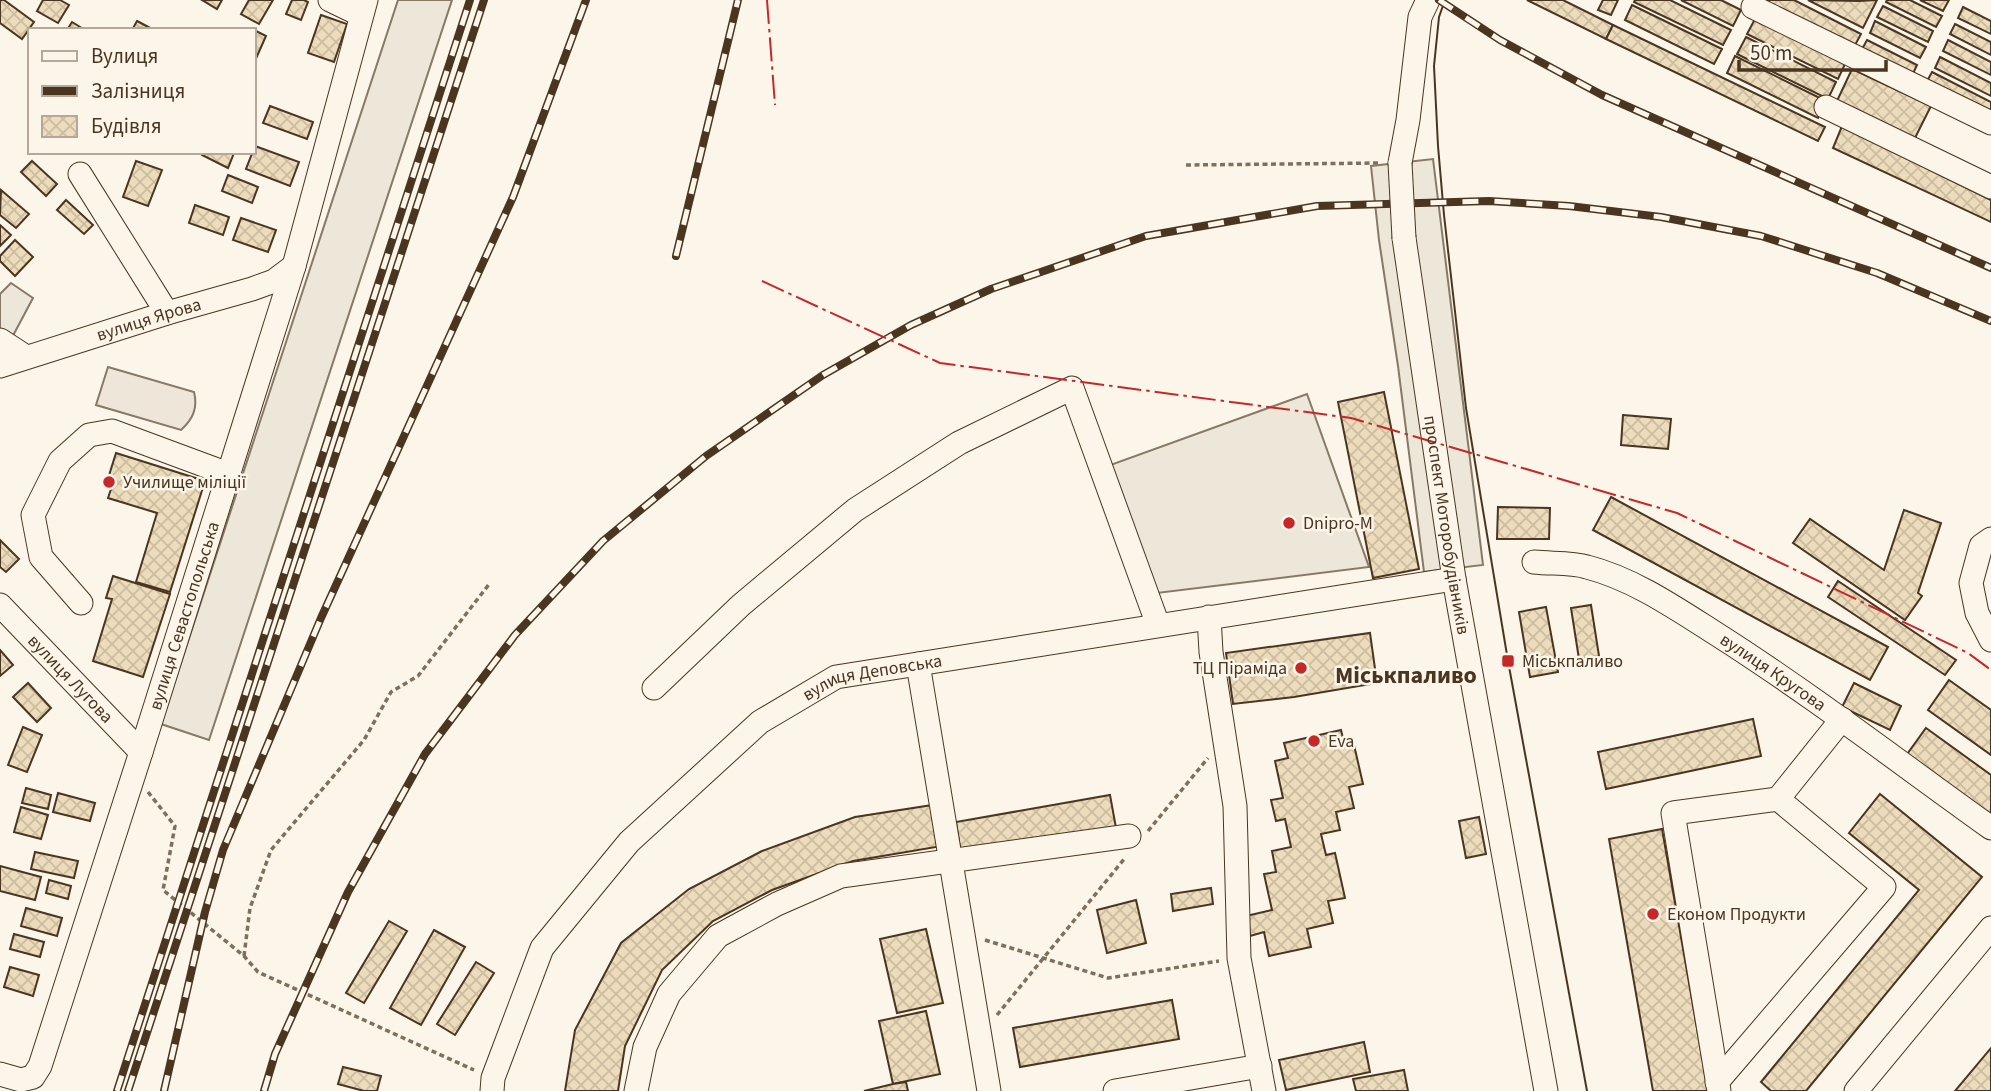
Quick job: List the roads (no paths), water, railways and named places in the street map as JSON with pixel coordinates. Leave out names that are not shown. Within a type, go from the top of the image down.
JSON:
[{"type":"street","points":[[330,0],[364,7]]},
{"type":"street","name":"проспект Моторобудівників","points":[[1428,0],[1420,17],[1400,163],[1404,238],[1454,579],[1546,1091]]},
{"type":"street","name":"вулиця Севастопольська","points":[[0,1074],[21,1080],[33,1077],[40,1066],[294,266],[364,7]]},
{"type":"street","points":[[1753,7],[1991,123]]},
{"type":"street","points":[[1826,107],[1991,187]]},
{"type":"street","points":[[80,174],[167,313]]},
{"type":"street","name":"вулиця Ярова","points":[[0,366],[252,289],[274,281],[294,266]]},
{"type":"street","points":[[0,340],[26,357]]},
{"type":"street","points":[[654,688],[741,605],[855,510],[959,443],[1072,388],[1158,625]]},
{"type":"street","points":[[81,603],[41,557],[33,515],[60,461],[89,435],[112,431],[228,474]]},
{"type":"street","points":[[1991,539],[1981,546],[1970,583],[1977,613],[1991,640]]},
{"type":"street","name":"вулиця Кругова","points":[[1534,562],[1585,566],[1623,580],[1681,612],[1842,719],[1991,828]]},
{"type":"street","name":"вулиця Деповська","points":[[493,1084],[542,948],[629,842],[760,722],[836,677],[1454,579]]},
{"type":"street","name":"вулиця Лугова","points":[[0,606],[141,752]]},
{"type":"street","points":[[1209,617],[1210,652],[1235,806],[1239,958],[1264,1091]]},
{"type":"street","points":[[918,664],[989,1091]]},
{"type":"street","points":[[1718,1086],[1673,813],[1778,799],[1842,719]]},
{"type":"street","points":[[1718,1086],[1884,887],[1778,799]]},
{"type":"street","points":[[636,1091],[645,1047],[669,994],[718,936],[777,904],[841,876],[1135,841]]},
{"type":"street","points":[[1856,1091],[1991,928]]},
{"type":"street","points":[[1115,1091],[1260,1066]]},
{"type":"tram line","points":[[1445,0],[1439,17],[1434,66],[1438,146],[1466,408],[1508,661],[1587,1091]]},
{"type":"railway","points":[[117,1091],[470,0]]},
{"type":"railway","points":[[128,1091],[484,0]]},
{"type":"railway","points":[[164,1091],[205,912],[223,850],[321,618],[513,197],[586,0]]},
{"type":"railway","points":[[676,256],[738,0]]},
{"type":"railway","points":[[1439,0],[1500,40],[1602,95],[1991,268]]},
{"type":"railway","points":[[264,1091],[275,1054],[348,892],[425,754],[515,635],[603,541],[706,456],[823,375],[911,325],[991,289],[1146,236],[1317,206],[1489,201],[1569,206],[1661,217],[1761,236],[1877,273],[1991,321]]},
{"type":"place","name":"Училище міліції","points":[[109,482]]},
{"type":"place","name":"Dnipro-M","points":[[1289,523]]},
{"type":"place","name":"Міськпаливо","points":[[1508,661]]},
{"type":"place","name":"ТЦ Піраміда","points":[[1301,668]]},
{"type":"place","name":"Eva","points":[[1314,741]]},
{"type":"place","name":"Економ Продукти","points":[[1653,914]]},
{"type":"district","name":"Міськпаливо","points":[[1406,675]]}]
